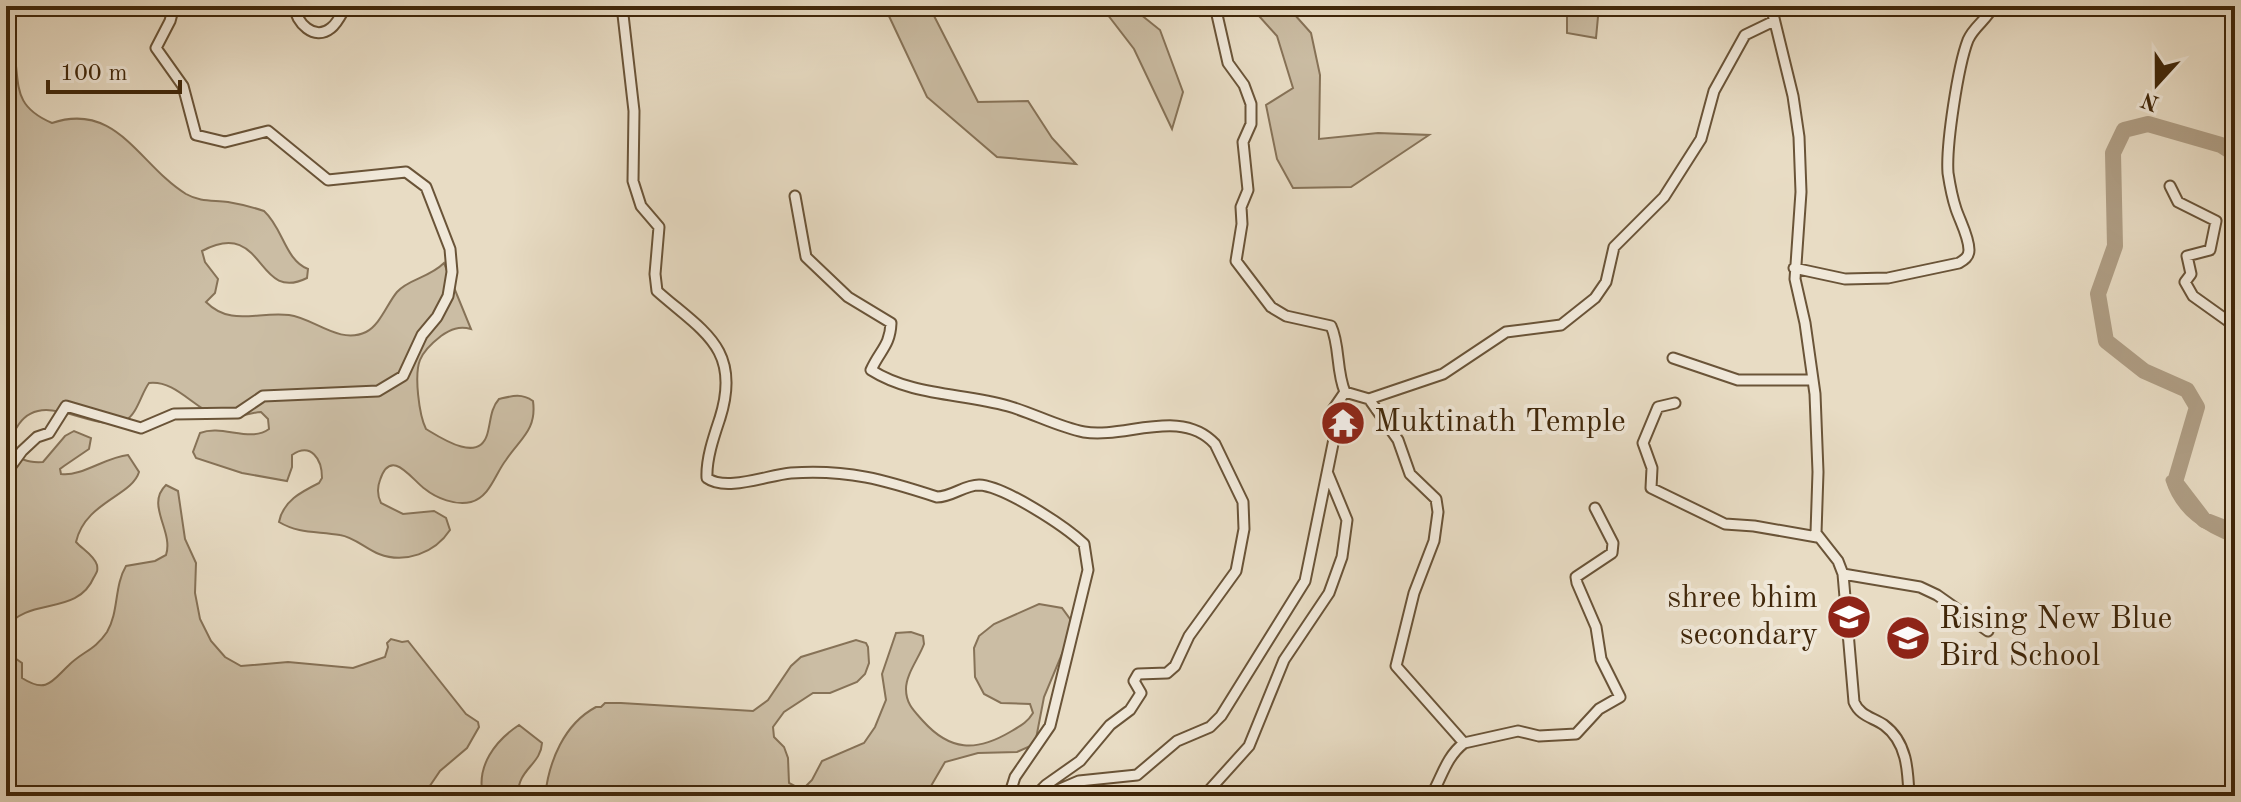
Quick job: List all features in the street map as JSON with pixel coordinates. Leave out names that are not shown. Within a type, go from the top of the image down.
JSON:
[{"type":"street","points":[[6,473],[37,437],[49,433],[66,406],[141,428],[174,414],[238,413],[263,396],[378,391],[403,376],[422,335],[437,317],[448,296],[452,272],[450,249],[426,187],[406,172],[328,180],[268,131],[225,142],[196,135],[183,86],[156,48],[174,6]]},
{"type":"street","points":[[294,6],[298,22],[306,29],[321,32],[332,28],[346,6]]},
{"type":"street","points":[[622,6],[634,111],[633,181],[641,206],[659,227],[655,274],[657,291],[716,342],[726,380],[725,403],[710,455],[707,478],[720,484],[790,473],[850,473],[879,478],[937,497],[946,497],[975,485],[992,486],[1084,544],[1088,570],[1050,726],[1015,777],[1009,796]]},
{"type":"street","points":[[1215,6],[1228,63],[1244,85],[1251,104],[1251,124],[1243,142],[1248,190],[1241,207],[1242,224],[1236,261],[1271,307],[1286,316],[1331,326],[1335,334],[1339,377],[1345,392]]},
{"type":"street","points":[[1771,6],[1793,96],[1799,137],[1801,192],[1794,268],[1816,410],[1817,537]]},
{"type":"street","points":[[1794,268],[1845,279],[1888,278],[1965,260],[1969,252],[1949,182],[1950,138],[1967,44],[1974,27],[1991,12],[1993,6]]},
{"type":"street","points":[[1345,392],[1369,399],[1443,374],[1506,332],[1561,325],[1595,298],[1606,282],[1614,247],[1664,197],[1701,139],[1714,91],[1745,35],[1774,21]]},
{"type":"street","points":[[2170,186],[2178,202],[2216,221],[2210,250],[2187,256],[2191,274],[2185,282],[2193,296],[2235,326]]},
{"type":"street","points":[[795,196],[806,257],[848,297],[891,323],[890,340],[877,355],[871,370],[889,382],[924,391],[978,398],[1087,433],[1173,426],[1191,429],[1208,436],[1215,444],[1243,502],[1244,529],[1236,571],[1189,636],[1175,666],[1167,673],[1138,674],[1134,681],[1141,693],[1130,710],[1110,725],[1080,761],[1035,796]]},
{"type":"street","points":[[1673,358],[1738,380],[1812,380]]},
{"type":"street","points":[[1044,796],[1079,781],[1137,775],[1177,741],[1210,727],[1221,716],[1305,581],[1335,434],[1332,411],[1345,392]]},
{"type":"street","points":[[1369,399],[1398,440],[1410,474],[1436,499],[1438,512],[1434,541],[1414,593],[1396,666],[1464,743]]},
{"type":"street","points":[[1675,403],[1658,407],[1643,443],[1652,468],[1651,488],[1725,524],[1817,537],[1838,561],[1843,574],[1854,702],[1862,714],[1884,726],[1901,745],[1906,760],[1909,796]]},
{"type":"street","points":[[1204,796],[1249,746],[1284,660],[1329,593],[1342,557],[1347,520],[1328,474]]},
{"type":"street","points":[[1431,796],[1442,779],[1446,761],[1464,743],[1518,731],[1539,736],[1576,734],[1599,709],[1620,697],[1601,659],[1596,627],[1576,577],[1612,553],[1613,543],[1595,508]]},
{"type":"street","points":[[1843,574],[1920,587],[1937,595],[1988,631]]},
{"type":"shaded area","points":[[878,6],[929,6],[978,102],[1028,101],[1052,138],[1076,164],[997,157],[927,97],[888,14]]},
{"type":"shaded area","points":[[1101,6],[1130,6],[1160,30],[1183,92],[1172,129],[1134,49]]},
{"type":"shaded area","points":[[1250,6],[1287,6],[1311,33],[1320,75],[1319,139],[1378,133],[1429,135],[1351,187],[1293,188],[1277,159],[1266,105],[1293,88],[1277,36]]},
{"type":"shaded area","points":[[1570,6],[1599,6],[1596,38],[1567,33]]},
{"type":"shaded area","points":[[6,44],[13,46],[20,92],[29,109],[52,123],[75,119],[94,121],[111,128],[191,197],[264,211],[294,259],[308,269],[307,278],[290,283],[278,280],[250,251],[238,245],[223,243],[202,251],[205,262],[218,279],[215,293],[206,302],[215,310],[235,316],[289,315],[336,333],[356,335],[366,332],[375,324],[402,288],[444,263],[471,329],[459,328],[445,334],[429,347],[420,360],[418,395],[426,429],[459,446],[476,447],[487,435],[492,411],[499,399],[524,397],[533,401],[534,411],[526,434],[488,490],[471,502],[453,502],[435,495],[402,468],[390,466],[385,470],[378,489],[381,503],[403,514],[434,511],[446,518],[450,530],[436,545],[409,557],[389,557],[345,536],[286,526],[279,522],[284,508],[322,478],[314,454],[305,450],[292,455],[287,481],[242,473],[196,458],[193,452],[200,433],[261,433],[269,429],[268,419],[261,412],[234,417],[217,416],[168,386],[149,383],[126,420],[99,422],[42,410],[30,414],[15,429],[10,447],[20,458],[33,462],[43,462],[65,436],[74,431],[91,438],[89,449],[60,469],[61,474],[77,473],[128,455],[139,472],[135,480],[98,509],[81,528],[76,542],[93,558],[97,567],[97,573],[86,589],[65,602],[27,612],[6,628]]},
{"type":"shaded area","points":[[166,485],[178,491],[185,539],[196,563],[195,593],[200,619],[211,641],[225,657],[241,666],[288,662],[353,668],[385,657],[387,643],[391,639],[408,641],[466,714],[478,722],[479,727],[467,748],[440,771],[423,796],[6,796],[6,652],[22,663],[22,678],[43,685],[98,643],[111,624],[126,566],[155,561],[166,555],[166,537],[158,501]]},
{"type":"shaded area","points":[[1039,604],[1062,608],[1070,619],[1072,630],[1044,697],[1035,744],[1017,752],[978,753],[945,762],[931,786],[930,796],[545,796],[550,770],[560,745],[575,723],[596,707],[605,703],[621,703],[753,711],[768,700],[791,666],[801,657],[856,640],[866,643],[869,663],[865,674],[857,682],[830,693],[813,693],[784,712],[773,727],[774,737],[784,747],[788,758],[789,783],[802,790],[812,780],[822,761],[864,743],[875,727],[886,700],[882,674],[896,633],[911,632],[923,636],[924,644],[910,672],[906,694],[923,721],[953,743],[986,743],[1023,724],[1033,713],[1030,704],[1001,703],[984,694],[975,677],[974,648],[979,636],[994,624]]},
{"type":"shaded area","points":[[519,725],[542,743],[538,757],[521,779],[518,796],[483,796],[482,774],[489,755]]},
{"type":"waterway","points":[[2235,154],[2221,145],[2148,124],[2124,130],[2113,153],[2115,246],[2098,294],[2106,341],[2144,371],[2187,390],[2197,407],[2175,482],[2204,520],[2235,532]]},
{"type":"waterway","points":[[2170,480],[2187,510],[2214,530],[2235,539]]},
{"type":"place","name":"Muktinath Temple","points":[[1343,423]]},
{"type":"place","name":"shree bhim secondary","points":[[1849,617]]},
{"type":"place","name":"Rising New Blue Bird School","points":[[1908,638]]}]
